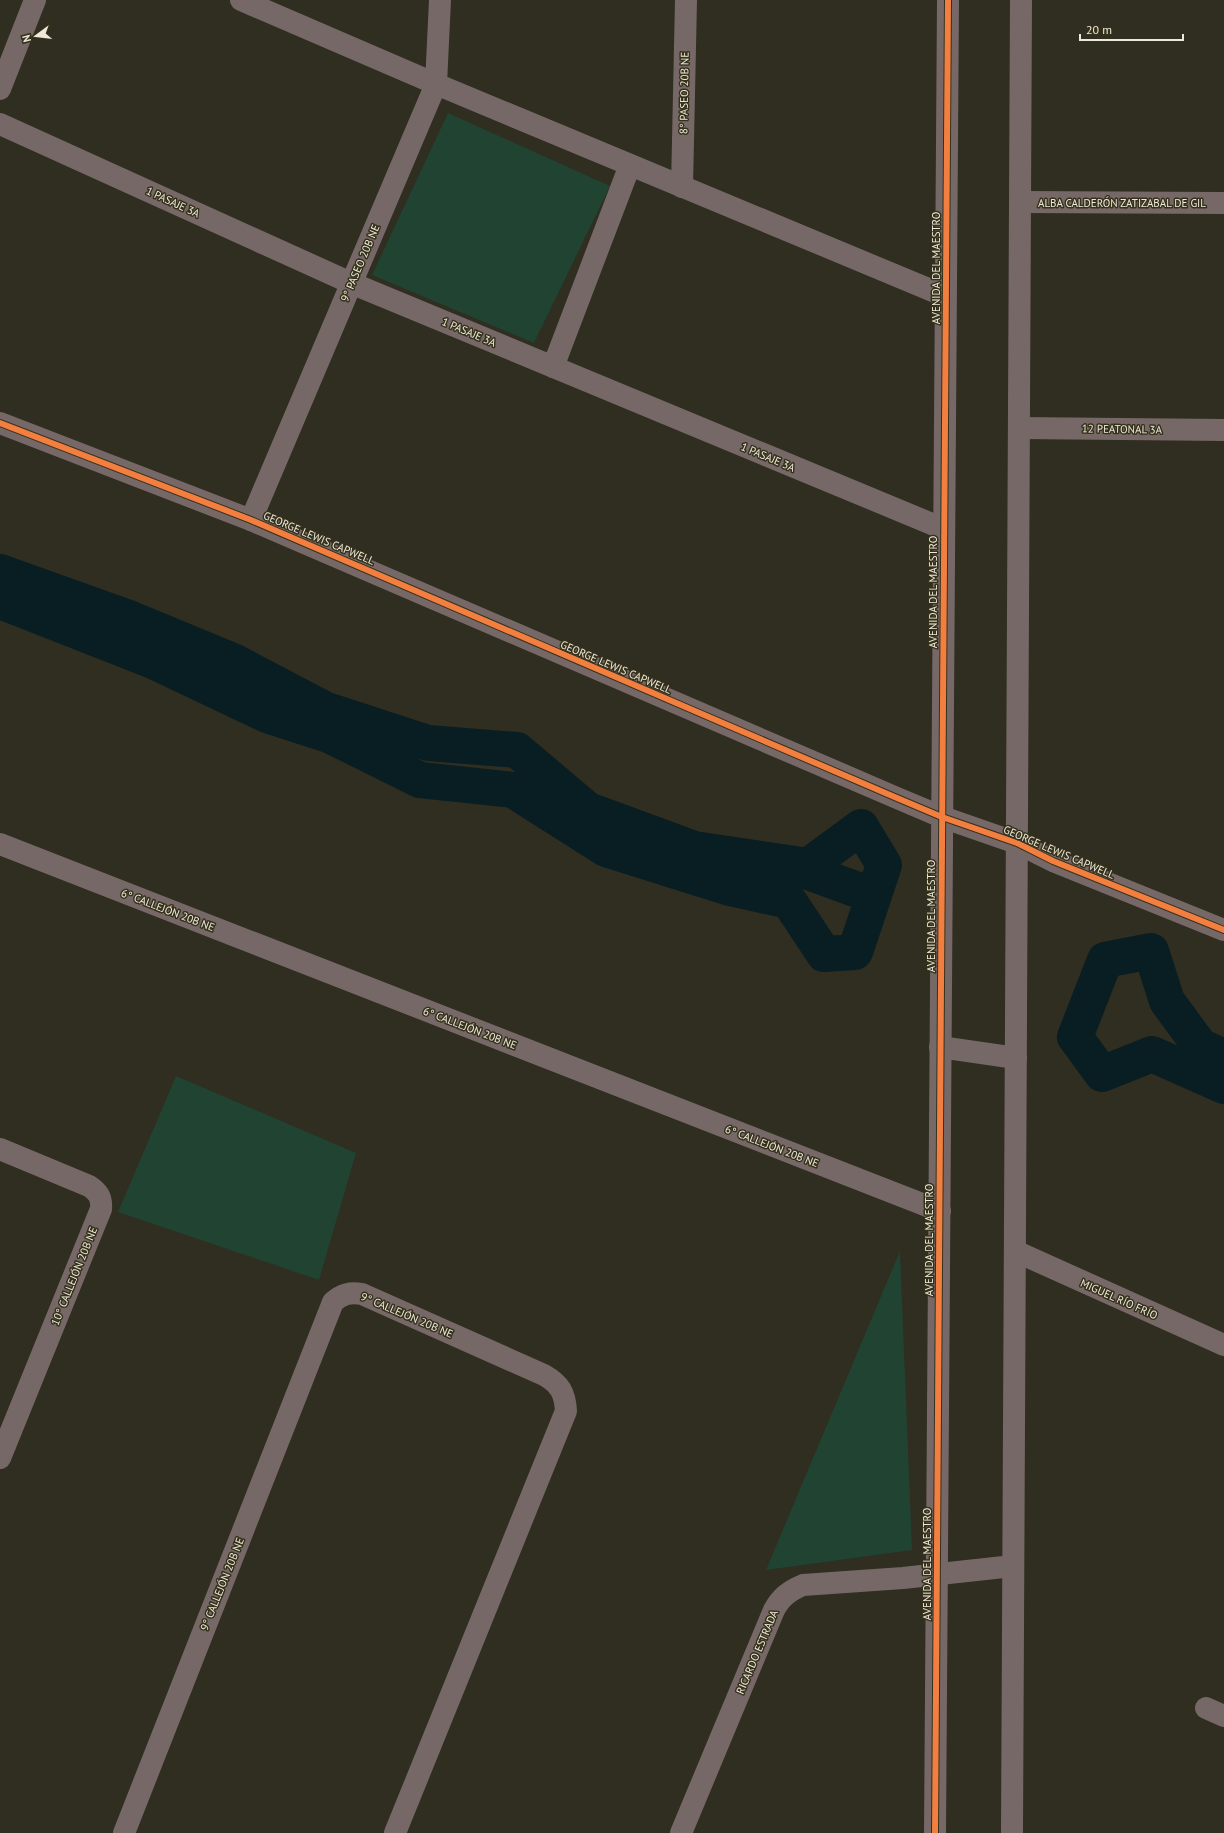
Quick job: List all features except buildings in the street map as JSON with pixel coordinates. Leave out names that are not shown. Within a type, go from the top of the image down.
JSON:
[{"type":"street","points":[[0,89],[35,0]]},
{"type":"street","points":[[241,0],[436,84],[945,296]]},
{"type":"street","name":"9° PASEO 20B NE","points":[[250,520],[436,84],[440,0]]},
{"type":"street","name":"8° PASEO 20B NE","points":[[682,187],[686,0]]},
{"type":"street","name":"AVENIDA DEL MAESTRO","points":[[935,1833],[948,0]]},
{"type":"street","points":[[1012,1833],[1021,0]]},
{"type":"street","name":"1 PASAJE 3A","points":[[0,124],[351,283],[944,529]]},
{"type":"street","points":[[553,367],[630,165]]},
{"type":"street","name":"ALBA CALDERÓN ZATIZABAL DE GIL","points":[[1020,202],[1224,203]]},
{"type":"street","name":"GEORGE LEWIS CAPWELL","points":[[0,423],[250,520],[942,817],[1017,843],[1053,861],[1224,930]]},
{"type":"street","name":"12 PEATONAL 3A","points":[[1019,428],[1224,430]]},
{"type":"street","name":"6° CALLEJÓN 20B NE","points":[[0,844],[940,1211]]},
{"type":"street","points":[[940,1047],[1016,1058]]},
{"type":"street","name":"10° CALLEJÓN 20B NE","points":[[0,1149],[89,1186],[100,1195],[101,1201],[98,1216],[0,1458]]},
{"type":"street","name":"MIGUEL RÍO FRÍO","points":[[1015,1251],[1224,1345]]},
{"type":"street","name":"9° CALLEJÓN 20B NE","points":[[124,1833],[333,1302],[340,1296],[354,1293],[362,1294],[544,1375],[553,1380],[562,1389],[566,1399],[566,1411],[395,1833]]},
{"type":"street","points":[[937,1575],[1013,1566]]},
{"type":"street","name":"RICARDO ESTRADA","points":[[682,1833],[780,1599],[790,1590],[803,1585],[937,1575]]},
{"type":"green space","points":[[448,113],[610,186],[534,343],[372,275]]},
{"type":"green space","points":[[176,1076],[356,1153],[319,1280],[118,1212]]},
{"type":"green space","points":[[900,1251],[912,1550],[766,1570]]},
{"type":"waterway","points":[[0,572],[126,617],[235,662],[324,709],[428,743],[517,750],[588,810],[694,849],[808,866],[861,827],[884,865],[855,952],[824,954],[789,901],[730,888],[606,849],[513,790],[420,780],[329,735],[267,715],[153,661],[0,601]]},
{"type":"waterway","points":[[784,863],[855,889]]},
{"type":"waterway","points":[[1224,1057],[1200,1046],[1167,1001],[1151,951],[1105,960],[1075,1037],[1102,1074],[1152,1054],[1224,1086]]},
{"type":"cycle path","points":[[935,1833],[948,0]]},
{"type":"cycle path","points":[[0,423],[251,520],[942,817],[1017,843],[1053,861],[1224,930]]}]
